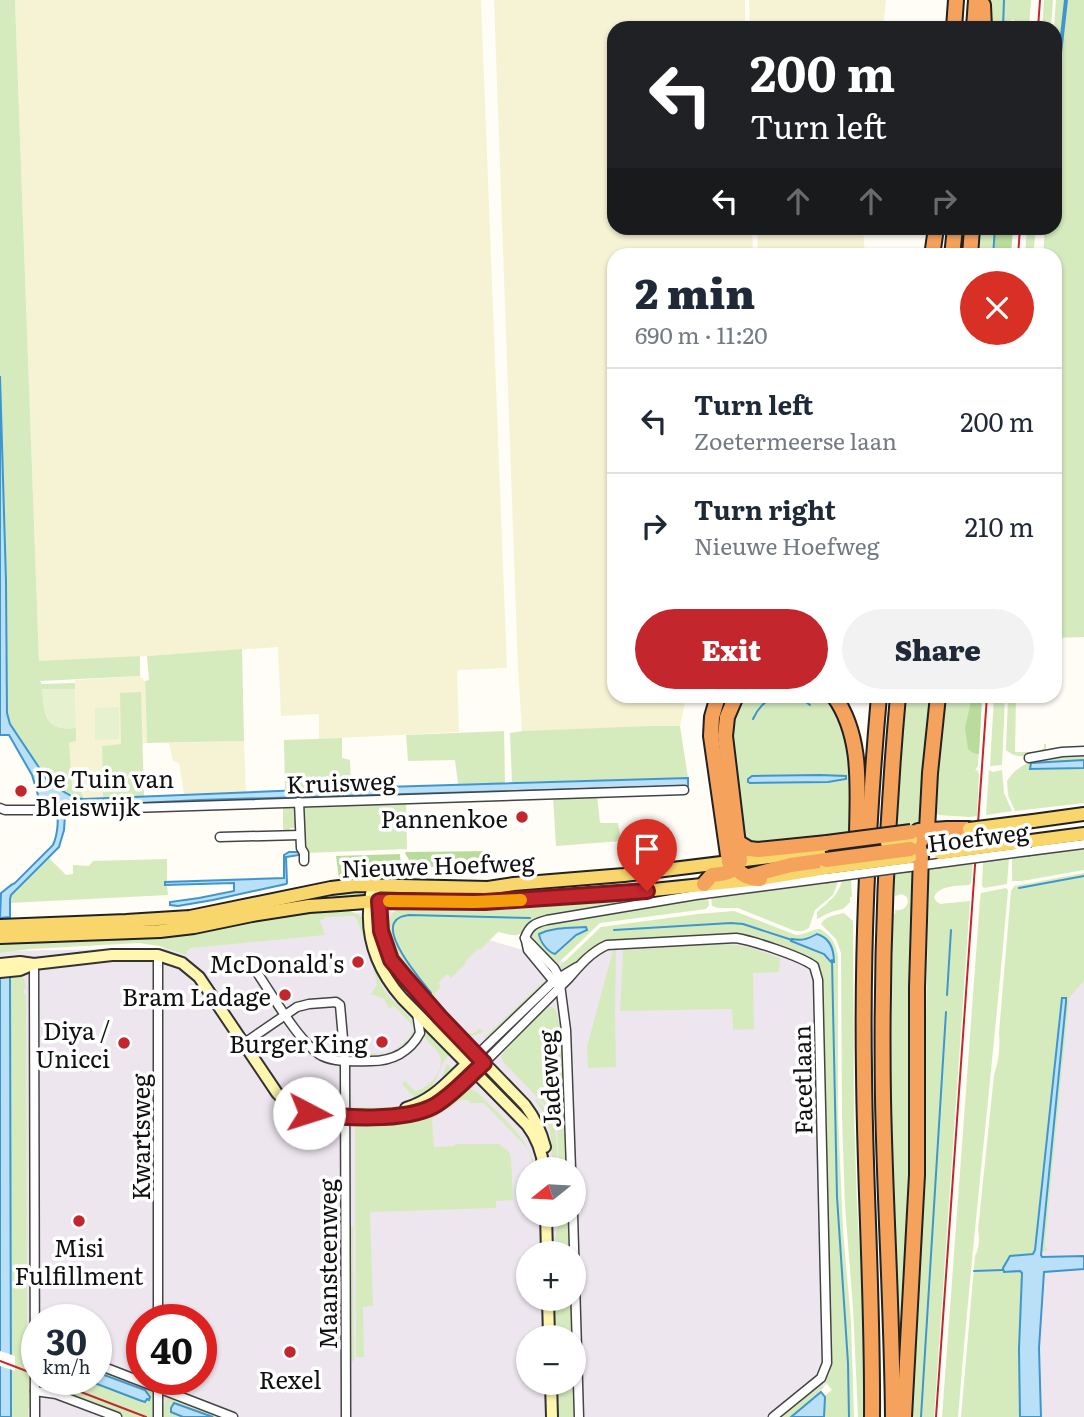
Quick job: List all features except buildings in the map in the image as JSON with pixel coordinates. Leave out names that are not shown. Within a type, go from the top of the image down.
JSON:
[{"type":"highway","points":[[955,21],[957,0]]},
{"type":"highway","points":[[974,21],[976,0]]},
{"type":"highway","points":[[983,0],[984,21]]},
{"type":"highway","points":[[716,703],[711,736],[741,871]]},
{"type":"highway","points":[[733,703],[727,717],[725,736],[741,871]]},
{"type":"highway","points":[[838,703],[849,724],[855,754],[858,890],[864,972]]},
{"type":"highway","points":[[872,1417],[864,972],[869,828],[878,703]]},
{"type":"highway","points":[[893,1417],[883,1010],[887,857],[898,703]]},
{"type":"highway","points":[[904,1417],[917,1175],[916,987],[921,843],[928,813],[937,703]]},
{"type":"highway","points":[[710,882],[726,873],[826,860],[921,843],[969,829]]},
{"type":"highway","points":[[738,843],[749,849],[826,860]]},
{"type":"main road","name":"Hoefweg","points":[[969,829],[1084,814]]},
{"type":"main road","name":"Hoefweg","points":[[879,843],[921,843],[939,858],[1030,846],[1084,834]]},
{"type":"main road","name":"Nieuwe Hoefweg","points":[[826,860],[879,843]]},
{"type":"main road","name":"Hoefweg","points":[[878,866],[921,843]]},
{"type":"main road","name":"Nieuwe Hoefweg","points":[[826,860],[878,866]]},
{"type":"main road","name":"Nieuwe Hoefweg","points":[[0,926],[190,917],[307,892],[373,885],[488,888],[698,866],[710,882],[634,892],[497,901],[374,902],[309,906],[160,931],[0,937]]},
{"type":"street","points":[[1029,758],[1084,751]]},
{"type":"street","name":"Kruisweg","points":[[0,808],[68,810],[684,790]]},
{"type":"street","points":[[299,802],[304,861]]},
{"type":"street","points":[[220,837],[300,835]]},
{"type":"street","name":"Hoefweg","points":[[1030,846],[1084,844]]},
{"type":"street","name":"Nieuwe Hoefweg","points":[[557,982],[528,950],[525,938],[531,926],[710,882],[826,860]]},
{"type":"street","points":[[373,885],[372,943],[386,979],[519,1116],[533,1134],[542,1157]]},
{"type":"street","points":[[374,902],[391,960],[525,1105],[534,1117],[547,1157]]},
{"type":"street","name":"Facetlaan","points":[[480,1059],[557,982],[598,949],[607,945],[728,938],[749,941],[809,962],[816,969],[827,1363],[821,1378],[773,1417]]},
{"type":"street","points":[[0,964],[34,964],[112,954],[158,955],[182,963],[199,977],[283,1100],[298,1110],[309,1113],[408,1108],[440,1090],[480,1059]]},
{"type":"street","name":"Kwartsweg","points":[[158,955],[158,1304]]},
{"type":"street","points":[[0,972],[20,971],[34,964]]},
{"type":"street","points":[[34,964],[36,1304]]},
{"type":"street","points":[[258,974],[306,1044],[324,1057],[345,1061],[379,1061],[393,1058],[406,1051],[420,1033],[417,1013]]},
{"type":"street","name":"Jadeweg","points":[[557,982],[566,1030],[571,1157]]},
{"type":"street","name":"Maansteenweg","points":[[286,1015],[303,1005],[339,1003],[345,1061],[346,1417]]},
{"type":"street","points":[[243,1044],[286,1015]]},
{"type":"street","points":[[573,1227],[579,1417]]},
{"type":"street","points":[[35,1395],[35,1417]]},
{"type":"street","points":[[59,1395],[117,1417]]},
{"type":"street","points":[[158,1395],[158,1417]]},
{"type":"street","points":[[183,1395],[233,1417]]},
{"type":"street","points":[[551,1395],[552,1417]]},
{"type":"shaded area","points":[[15,0],[481,0],[507,668],[457,672],[459,732],[319,739],[319,714],[281,716],[278,647],[39,662]]},
{"type":"shaded area","points":[[494,0],[745,0],[745,21],[607,21],[607,235],[752,235],[753,248],[607,248],[607,703],[685,703],[680,726],[522,731]]},
{"type":"shaded area","points":[[749,0],[886,0],[884,21],[750,21]]},
{"type":"shaded area","points":[[757,235],[864,235],[864,248],[758,248]]},
{"type":"shaded area","points":[[140,676],[145,681],[147,743],[102,746],[103,798],[84,799],[78,786],[72,785],[69,754],[69,743],[76,741],[75,680]]},
{"type":"shaded area","points":[[244,741],[246,792],[184,794],[179,763],[173,761],[169,743]]},
{"type":"shaded area","points":[[1084,878],[1084,1417],[978,1417]]},
{"type":"shaded area","points":[[394,912],[567,963],[589,944],[749,932],[824,959],[833,1379],[786,1417],[0,1417],[0,951],[181,948],[328,913]]},
{"type":"green space","points":[[0,0],[15,0],[39,661],[140,656],[140,676],[40,681],[42,684],[75,683],[75,689],[43,690],[43,701],[47,717],[53,725],[76,728],[76,741],[69,743],[72,785],[78,785],[84,799],[71,796],[49,781],[24,747],[10,724],[7,713],[0,376]]},
{"type":"green space","points":[[990,0],[1031,0],[1030,21],[989,21]]},
{"type":"green space","points":[[1044,0],[1053,0],[1052,21],[1042,21]]},
{"type":"green space","points":[[1056,0],[1065,0],[1062,27],[1062,21],[1054,21]]},
{"type":"green space","points":[[1067,0],[1084,0],[1084,637],[1062,638],[1062,248],[1044,248],[1044,235],[1062,235],[1062,45]]},
{"type":"green space","points":[[978,235],[993,235],[993,248],[978,248]]},
{"type":"green space","points":[[993,235],[1012,235],[1012,248],[993,248]]},
{"type":"green space","points":[[1026,235],[1035,235],[1034,248],[1026,248]]},
{"type":"green space","points":[[242,649],[244,741],[147,743],[147,656]]},
{"type":"green space","points":[[42,689],[75,689],[76,728],[58,727],[49,721]]},
{"type":"green space","points":[[141,692],[144,797],[103,798],[102,746],[121,744],[120,693]]},
{"type":"green space","points":[[740,703],[830,703],[843,727],[850,762],[852,835],[757,846],[747,840],[732,740]],"holes":[[[840,775],[846,776],[846,779],[828,782],[750,783],[750,779]]]},
{"type":"green space","points":[[906,703],[934,703],[924,828],[896,830]]},
{"type":"green space","points":[[944,703],[982,703],[978,766],[975,771],[978,770],[979,774],[977,816],[938,815],[935,811]]},
{"type":"green space","points":[[971,703],[982,703],[979,754],[968,749],[965,728]]},
{"type":"green space","points":[[994,703],[1005,703],[1002,765],[990,766]]},
{"type":"green space","points":[[1008,703],[1016,703],[1015,752],[1038,752],[1044,748],[1044,744],[1046,751],[1020,756],[1006,750]]},
{"type":"green space","points":[[119,707],[119,739],[95,740],[95,708]]},
{"type":"green space","points":[[680,726],[688,778],[512,782],[510,733]]},
{"type":"green space","points":[[504,731],[505,783],[458,784],[455,760],[408,761],[406,735]]},
{"type":"green space","points":[[342,738],[342,758],[350,760],[351,788],[285,791],[284,740]]},
{"type":"green space","points":[[1084,754],[1084,760],[1031,763],[1032,770],[1084,768],[1084,803],[1015,811],[1008,795],[1007,781],[1014,772],[1022,766],[1041,758]]},
{"type":"green space","points":[[989,770],[1002,770],[1004,793],[1012,811],[986,815]]},
{"type":"green space","points":[[597,795],[600,823],[618,823],[621,841],[556,846],[553,797]]},
{"type":"green space","points":[[406,803],[407,849],[306,853],[302,808]]},
{"type":"green space","points":[[283,808],[297,808],[298,833],[295,833],[295,828],[290,828],[290,833],[283,832]]},
{"type":"green space","points":[[1084,849],[1084,870],[1012,881],[1012,858]]},
{"type":"green space","points":[[491,851],[484,860],[457,862],[443,867],[413,867],[405,853],[406,852]]},
{"type":"green space","points":[[400,854],[401,865],[382,873],[339,878],[336,856]]},
{"type":"green space","points":[[48,857],[66,875],[73,874],[73,865],[89,866],[93,861],[167,859],[165,885],[168,895],[9,903],[11,895]]},
{"type":"green space","points":[[1009,858],[1007,884],[984,888],[983,861]]},
{"type":"green space","points":[[973,863],[969,885],[944,888],[934,897],[940,904],[970,901],[934,1417],[909,1417],[922,1198],[930,867]]},
{"type":"green space","points":[[915,870],[915,1115],[902,1396],[891,1106],[893,914],[895,910],[905,907],[908,901],[902,894],[895,896],[895,874]]},
{"type":"green space","points":[[1084,873],[1084,981],[1069,998],[1045,1244],[1047,1251],[1041,1252],[1066,1002],[1035,1250],[1033,1254],[1010,1256],[1003,1268],[1004,1272],[1022,1272],[1020,1417],[961,1417],[975,1256],[979,1243],[978,1230],[994,1075],[999,1054],[1011,891],[1014,886]]},
{"type":"green space","points":[[839,879],[833,895],[815,910],[809,928],[803,931],[795,931],[738,908],[712,906],[711,896]]},
{"type":"green space","points":[[851,880],[850,902],[843,909],[817,919],[817,912],[835,895],[842,881]]},
{"type":"green space","points":[[1006,888],[1008,890],[958,1417],[942,1417],[980,900],[981,893]]},
{"type":"green space","points":[[362,890],[362,897],[280,904],[298,898]]},
{"type":"green space","points":[[698,891],[536,919],[517,935],[498,932],[451,978],[447,974],[438,983],[441,987],[435,993],[435,1001],[466,1033],[474,1033],[480,1028],[484,1032],[466,1038],[407,972],[388,931],[391,916],[405,906],[501,907]]},
{"type":"green space","points":[[708,896],[709,905],[706,909],[600,923],[555,966],[532,942],[532,932],[541,925]]},
{"type":"green space","points":[[373,910],[379,944],[387,962],[405,987],[458,1044],[398,984],[384,965],[376,942]]},
{"type":"green space","points":[[350,911],[364,920],[377,975],[385,991],[411,1020],[417,1031],[411,1041],[409,1040],[396,1049],[382,1054],[350,1056],[348,1050],[360,1053],[387,1052],[405,1042],[414,1029],[394,1006],[389,1009],[384,999],[371,994],[377,984],[370,954],[354,916],[325,917],[320,920],[325,935],[191,948],[187,955],[139,943],[0,953],[0,942],[179,935],[260,920]]},
{"type":"green space","points":[[734,911],[796,935],[820,929],[835,944],[837,952],[838,1115],[854,1417],[779,1417],[821,1383],[824,1387],[820,1391],[824,1396],[832,1390],[824,1380],[831,1367],[820,972],[817,963],[751,938],[602,943],[568,968],[558,968],[601,927]]},
{"type":"green space","points":[[844,913],[853,921],[854,1116],[864,1322],[865,1417],[858,1417],[845,1206],[841,953],[836,939],[821,924],[828,918]]},
{"type":"green space","points":[[726,944],[749,947],[780,958],[779,972],[753,973],[754,1029],[733,1030],[732,1009],[620,1011],[623,950]]},
{"type":"green space","points":[[613,950],[616,950],[616,1067],[588,1068],[587,1047]]},
{"type":"green space","points":[[10,976],[24,978],[26,989],[27,1304],[21,1304],[21,1395],[32,1395],[32,1408],[28,1408],[28,1417],[11,1417]]},
{"type":"green space","points":[[547,978],[539,993],[484,1038]]},
{"type":"green space","points":[[545,1007],[556,1010],[562,1027],[567,1157],[558,1157],[554,1117],[504,1063],[501,1056],[523,1028]]},
{"type":"green space","points":[[423,1027],[449,1054],[434,1084],[415,1098],[402,1084],[405,1081],[415,1091],[420,1090],[438,1073],[441,1062],[438,1052],[425,1037]]},
{"type":"green space","points":[[447,1064],[455,1071],[444,1084],[433,1093],[423,1099],[439,1084]]},
{"type":"green space","points":[[468,1087],[477,1092],[503,1118],[528,1149],[484,1103],[461,1100],[432,1119],[434,1147],[499,1144],[509,1152],[513,1200],[496,1201],[496,1208],[370,1212],[373,1306],[363,1307],[364,1357],[356,1357],[355,1123],[402,1120],[433,1114],[446,1107]]},
{"type":"green space","points":[[423,1099],[410,1105],[384,1110],[356,1108],[401,1106]]},
{"type":"green space","points":[[537,1099],[553,1124],[557,1157],[552,1157],[546,1117],[535,1101]]},
{"type":"green space","points":[[353,1226],[354,1360],[352,1362],[349,1227]]},
{"type":"green space","points":[[557,1227],[568,1227],[569,1241],[555,1241]]},
{"type":"green space","points":[[554,1311],[571,1311],[572,1325],[555,1325]]},
{"type":"green space","points":[[112,1374],[126,1379],[126,1395],[153,1395],[155,1417],[124,1417],[66,1395],[112,1395]]},
{"type":"green space","points":[[557,1395],[574,1395],[575,1417],[558,1417]]},
{"type":"green space","points":[[173,1398],[225,1417],[162,1417],[165,1402]]},
{"type":"water","points":[[1065,0],[1067,0],[1062,45]]},
{"type":"water","points":[[0,376],[7,713],[10,724],[50,784],[75,798],[84,799],[688,778],[688,786],[199,800],[64,807],[64,830],[59,847],[11,895],[10,917],[0,918],[1,893],[15,883],[53,845],[58,821],[56,806],[40,802],[32,775],[9,735],[0,735]]},
{"type":"water","points":[[1084,760],[1084,768],[1030,769],[1031,763]]},
{"type":"water","points":[[752,776],[846,776],[846,779],[828,782],[748,782]]},
{"type":"water","points":[[298,852],[299,855],[286,857],[286,884],[213,900],[170,905],[170,902],[234,891],[234,883],[165,885],[165,882],[284,878],[284,855]]},
{"type":"water","points":[[586,927],[587,930],[576,935],[555,954],[545,946],[539,934],[556,929]]},
{"type":"water","points":[[817,934],[825,938],[830,945],[834,962],[824,954],[791,941]]},
{"type":"water","points":[[10,976],[11,1417],[0,1417],[0,977]]},
{"type":"water","points":[[1062,998],[1066,998],[1066,1002],[1041,1255],[1084,1256],[1084,1269],[1044,1272],[1039,1348],[1041,1417],[1020,1417],[1022,1273],[1004,1272],[1003,1268],[1010,1256],[1033,1254],[1035,1250]]},
{"type":"water","points":[[112,1378],[126,1383],[126,1395],[112,1390]]},
{"type":"water","points":[[821,1392],[825,1397],[824,1417],[791,1417]]},
{"type":"water","points":[[126,1395],[149,1395],[149,1400],[145,1402]]},
{"type":"water","points":[[174,1403],[213,1417],[183,1417],[171,1412]]},
{"type":"pier","points":[[0,1351],[15,1356],[15,1371],[0,1366]]},
{"type":"waterway","points":[[1003,21],[1004,0]]},
{"type":"waterway","points":[[994,235],[994,248]]},
{"type":"waterway","points":[[753,719],[766,703]]},
{"type":"waterway","points":[[1019,888],[1084,876]]},
{"type":"waterway","points":[[431,993],[413,970],[395,939],[393,930],[397,919],[409,915],[530,918]]},
{"type":"waterway","points":[[614,930],[731,923],[743,924],[792,940]]},
{"type":"waterway","points":[[947,995],[951,930]]},
{"type":"waterway","points":[[832,960],[837,1197],[849,1417]]},
{"type":"waterway","points":[[921,1417],[946,1012]]},
{"type":"waterway","points":[[974,1271],[1003,1270]]},
{"type":"railway","points":[[1038,21],[1040,0]]},
{"type":"railway","points":[[1019,248],[1020,235]]},
{"type":"railway","points":[[936,1417],[987,703]]},
{"type":"railway","points":[[0,1361],[21,1369]]},
{"type":"railway","points":[[89,1395],[146,1417]]},
{"type":"slow traffic","points":[[389,901],[521,900]]},
{"type":"place","name":"De Tuin van Bleiswijk","points":[[21,791]]},
{"type":"place","name":"Pannenkoe","points":[[522,817]]},
{"type":"place","name":"McDonald's","points":[[358,962]]},
{"type":"place","name":"Bram Ladage","points":[[285,995]]},
{"type":"place","name":"Burger King","points":[[382,1042]]},
{"type":"place","name":"Diya / Unicci","points":[[124,1043]]},
{"type":"place","name":"Misi Fulfillment","points":[[79,1221]]},
{"type":"place","name":"Rexel","points":[[290,1352]]},
{"type":"route","points":[[309,1113],[327,1116],[409,1114],[446,1098],[484,1063],[391,960],[379,923],[379,901],[485,902],[647,891]]}]
